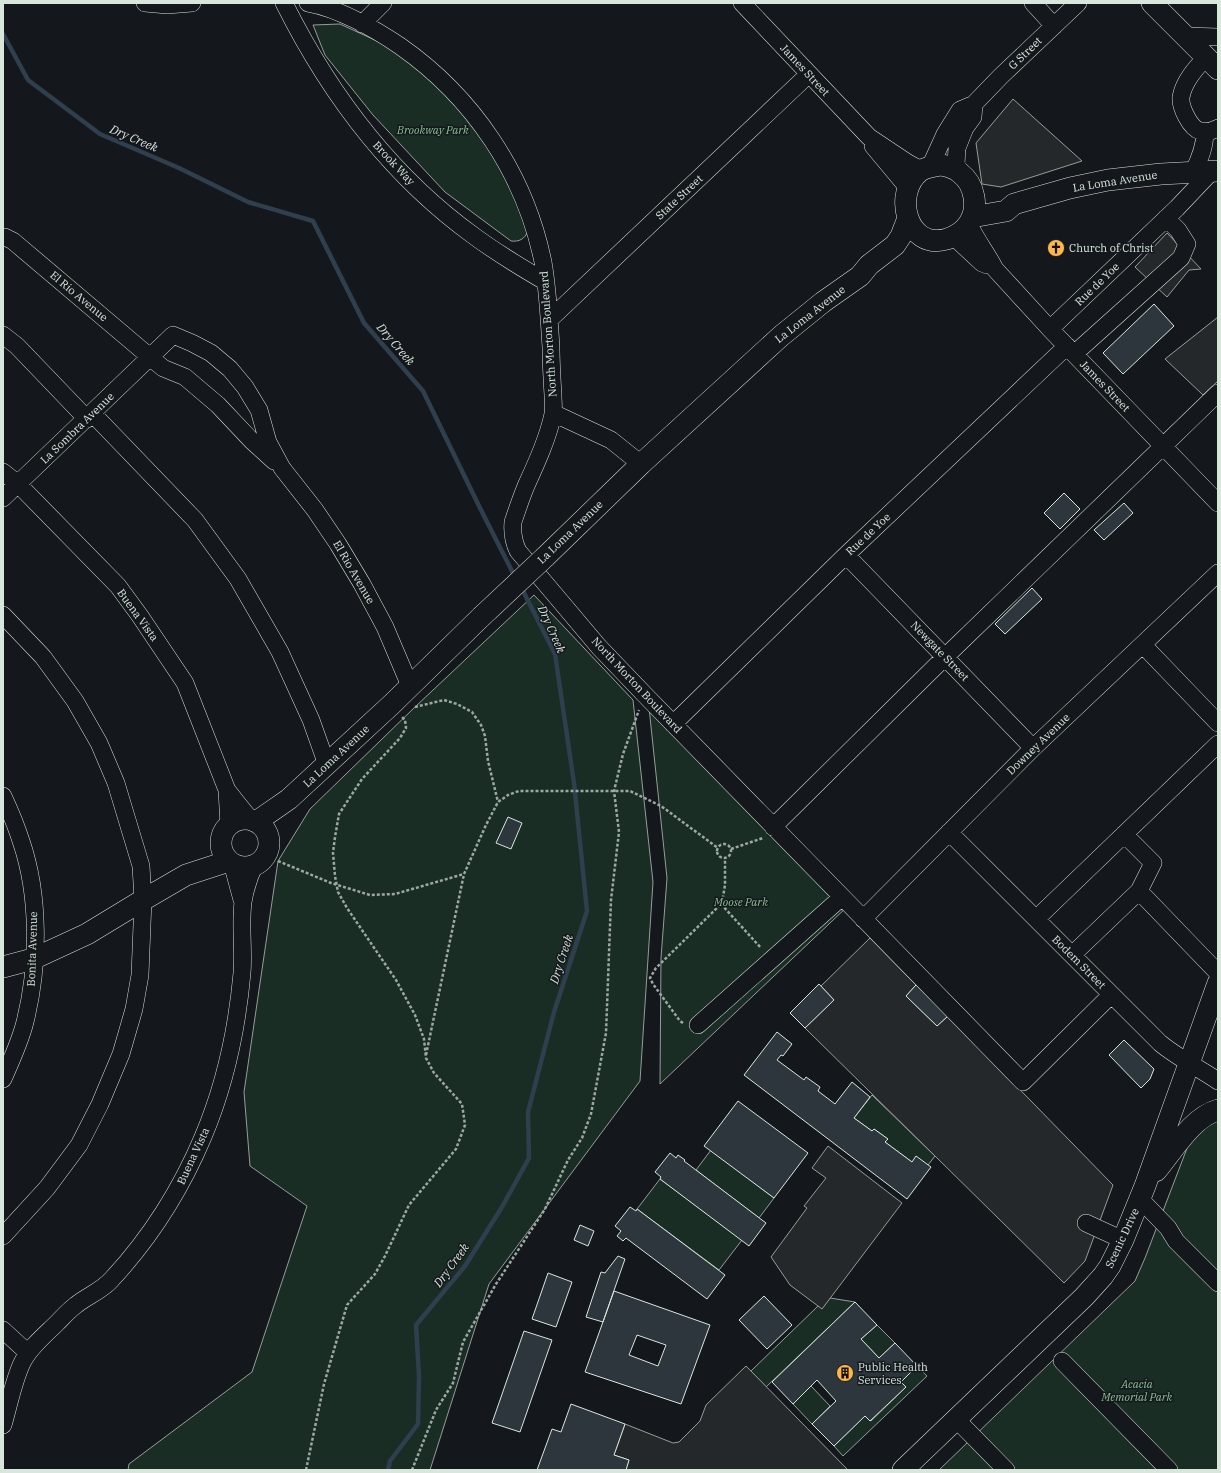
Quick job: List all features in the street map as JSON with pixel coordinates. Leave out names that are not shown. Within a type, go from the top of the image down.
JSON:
[{"type":"main road","points":[[1152,3],[1212,63]]},
{"type":"main road","points":[[941,165],[961,173],[970,184],[973,192],[974,208],[965,226],[943,240],[924,238],[917,233],[908,218],[906,201],[908,188],[915,176],[926,168],[941,165]]},
{"type":"main road","name":"La Loma Avenue","points":[[965,226],[1006,211],[1014,204],[1070,188],[1108,180],[1210,170]]},
{"type":"main road","name":"La Loma Avenue","points":[[973,192],[988,199],[1004,200],[1014,204]]},
{"type":"main road","name":"La Loma Avenue","points":[[254,821],[290,799],[327,765],[641,464],[780,336],[823,302],[860,276],[869,264],[895,245],[902,236],[908,218]]},
{"type":"main road","name":"La Loma Avenue","points":[[860,276],[874,272],[913,247],[934,240]]},
{"type":"main road","name":"La Loma Avenue","points":[[269,840],[275,824],[290,799]]},
{"type":"main road","points":[[3,967],[33,959],[87,934],[186,875],[210,852],[226,831],[238,820],[246,819],[262,825],[267,832],[269,840],[269,848],[266,856],[254,866],[246,868],[239,867],[230,862],[222,852],[221,844],[226,831]]},
{"type":"main road","points":[[186,875],[230,862]]},
{"type":"main road","name":"Scenic Drive","points":[[903,1470],[1095,1286],[1110,1266],[1123,1240],[1142,1192],[1190,1063],[1218,982]]},
{"type":"main road","points":[[1142,1192],[1190,1128],[1206,1115],[1218,1110]]},
{"type":"street","points":[[145,3],[167,5],[192,3]]},
{"type":"street","name":"Brook Way","points":[[284,3],[301,37],[328,82],[349,112],[380,150],[409,181],[441,210],[491,248],[546,282]]},
{"type":"street","name":"North Morton Boulevard","points":[[308,3],[328,9],[362,24],[387,38],[422,63],[468,107],[490,136],[522,193],[534,226],[546,282],[553,413],[544,443],[513,522],[512,532],[518,551],[599,647],[672,724],[1023,1082],[1111,995]]},
{"type":"street","points":[[332,3],[344,16]]},
{"type":"street","points":[[362,24],[383,3]]},
{"type":"street","name":"James Street","points":[[742,3],[869,137],[908,163],[926,168]]},
{"type":"street","points":[[1033,3],[1054,26]]},
{"type":"street","name":"G Street","points":[[926,168],[960,110],[974,104],[1078,3]]},
{"type":"street","points":[[1185,36],[1218,37]]},
{"type":"street","points":[[1210,170],[1201,154],[1211,130],[1199,130],[1188,120],[1182,105],[1181,97],[1187,81],[1192,73],[1212,63]]},
{"type":"street","name":"State Street","points":[[549,320],[809,74]]},
{"type":"street","points":[[961,173],[956,164],[957,148],[965,128],[973,117],[974,104]]},
{"type":"street","name":"James Street","points":[[869,137],[875,150],[908,188]]},
{"type":"street","name":"Rue de Yoe","points":[[1050,329],[1166,218],[1210,170]]},
{"type":"street","name":"Rue de Yoe","points":[[672,724],[846,555],[1070,350],[1181,258],[1187,244],[1178,230],[1166,218]]},
{"type":"street","name":"James Street","points":[[965,226],[982,263],[995,269],[1070,350],[1218,502]]},
{"type":"street","name":"El Rio Avenue","points":[[5,238],[14,241],[163,368],[185,377],[218,405],[252,441],[282,468],[315,510],[362,584],[385,627],[410,686]]},
{"type":"street","points":[[3,335],[17,346],[90,416],[195,520],[238,579],[280,652],[311,720],[327,765]]},
{"type":"street","name":"El Rio Avenue","points":[[151,357],[174,336],[192,343],[211,354],[230,369],[245,387],[259,410],[268,442],[282,468]]},
{"type":"street","name":"La Sombra Avenue","points":[[3,498],[151,357]]},
{"type":"street","points":[[776,830],[945,657],[1218,393]]},
{"type":"street","name":"North Morton Boulevard","points":[[553,413],[611,440],[641,464]]},
{"type":"street","name":"Buena Vista","points":[[3,472],[18,484],[118,586],[185,683],[228,790],[238,804],[254,821]]},
{"type":"street","name":"Newgate Street","points":[[846,555],[1033,748]]},
{"type":"street","name":"Downey Avenue","points":[[863,919],[1033,748],[1218,573]]},
{"type":"street","points":[[3,615],[43,657],[75,701],[99,743],[116,783],[141,866],[143,900],[140,975],[134,1009],[121,1054],[100,1104],[79,1145],[52,1182],[3,1236]]},
{"type":"street","points":[[1143,645],[1218,722]]},
{"type":"street","points":[[1036,919],[1218,744]]},
{"type":"street","name":"Buena Vista","points":[[226,831],[228,790]]},
{"type":"street","name":"Bonita Avenue","points":[[3,796],[22,843],[34,904],[35,936],[32,983],[25,1022],[14,1056],[3,1079]]},
{"type":"street","name":"Bodem Street","points":[[949,832],[1160,1043],[1172,1053],[1218,1081]]},
{"type":"street","points":[[1072,955],[1139,891],[1153,863],[1124,834]]},
{"type":"street","name":"Buena Vista","points":[[230,862],[243,902]]},
{"type":"street","name":"Buena Vista","points":[[28,1353],[75,1306],[111,1281],[142,1244],[188,1170],[220,1091],[229,1056],[238,1009],[242,970],[243,902],[249,878],[254,866]]},
{"type":"street","points":[[1139,891],[1218,973]]},
{"type":"street","points":[[698,1025],[842,897]]},
{"type":"street","points":[[1142,1192],[1176,1241],[1218,1283]]},
{"type":"street","points":[[1086,1223],[1123,1240]]},
{"type":"street","points":[[3,1330],[28,1353],[20,1370],[3,1425]]},
{"type":"street","points":[[1062,1361],[1168,1470]]},
{"type":"street","points":[[956,1419],[1006,1470]]},
{"type":"path","points":[[412,1470],[436,1410],[453,1383],[463,1342],[496,1284],[545,1209],[568,1160],[582,1138],[591,1114],[606,1033],[611,900],[619,832],[614,792],[623,754],[645,695]]},
{"type":"path","points":[[410,710],[415,707],[444,700],[457,704],[472,712],[481,725],[485,736],[488,761],[498,802]]},
{"type":"path","points":[[306,1470],[324,1384],[347,1305],[375,1274],[409,1205],[456,1149],[465,1125],[462,1104],[434,1073],[426,1058],[424,1039],[415,1015],[396,980],[347,908],[338,892],[336,884],[333,853],[339,814],[362,779],[400,738],[406,728],[405,720],[400,715],[406,713]]},
{"type":"path","points":[[426,1058],[464,874],[498,802],[508,795],[519,791],[630,791],[661,806],[718,848]]},
{"type":"path","points":[[731,849],[776,830]]},
{"type":"path","points":[[718,848],[725,845],[729,846],[731,849]]},
{"type":"path","points":[[718,848],[718,855],[725,858]]},
{"type":"path","points":[[725,858],[731,853],[731,849]]},
{"type":"path","points":[[698,1025],[693,1027],[687,1026],[680,1021],[650,978],[656,968],[721,904],[725,886],[725,858]]},
{"type":"path","points":[[278,861],[336,884],[370,894],[395,894],[464,874]]},
{"type":"path","points":[[721,904],[771,959]]},
{"type":"green space","name":"Brookway Park","points":[[340,24],[390,47],[421,70],[474,125],[518,195],[528,231],[523,238],[517,241],[511,241],[445,192],[373,115],[325,55],[313,25]]},
{"type":"green space","points":[[534,595],[633,700],[653,882],[640,1081],[489,1284],[430,1470],[128,1470],[129,1464],[252,1372],[307,1206],[250,1166],[244,1092],[278,861],[310,809],[415,707]]},
{"type":"green space","name":"Moose Park","points":[[648,698],[849,905],[660,1084],[661,958],[667,878]]},
{"type":"green space","points":[[872,1095],[935,1156],[928,1165],[912,1162],[885,1142],[888,1139],[874,1129],[872,1131],[854,1118]]},
{"type":"green space","name":"Acacia Memorial Park","points":[[1218,1120],[1218,1470],[939,1470],[1135,1281],[1189,1143],[1204,1125]]},
{"type":"green space","points":[[711,1150],[774,1198],[759,1218],[696,1170]]},
{"type":"green space","points":[[660,1179],[742,1240],[719,1270],[637,1209]]},
{"type":"green space","points":[[830,1298],[855,1302],[766,1387],[751,1371],[818,1306],[822,1308]]},
{"type":"green space","points":[[877,1325],[895,1343],[879,1358],[861,1339]]},
{"type":"green space","points":[[917,1366],[927,1376],[843,1456],[834,1446],[865,1416],[871,1421],[906,1387],[901,1382]]},
{"type":"green space","points":[[811,1386],[830,1406],[812,1424],[793,1404]]},
{"type":"shaded area","points":[[1013,99],[1082,161],[1001,187],[982,184],[976,143]]},
{"type":"shaded area","points":[[1167,233],[1201,269],[1189,270],[1167,297],[1135,267]]},
{"type":"shaded area","points":[[1218,317],[1218,381],[1203,395],[1165,359]]},
{"type":"shaded area","points":[[870,938],[916,985],[906,996],[937,1026],[948,1016],[1113,1185],[1085,1261],[1064,1283],[805,1028],[834,1000],[821,986]]},
{"type":"shaded area","points":[[828,1146],[902,1203],[822,1309],[790,1285],[771,1257],[807,1208],[804,1206],[826,1178],[812,1168]]},
{"type":"shaded area","points":[[746,1366],[848,1470],[626,1470],[629,1460],[614,1455],[625,1424],[673,1443],[679,1442],[700,1421],[706,1405]]},
{"type":"building","points":[[1154,304],[1174,326],[1123,374],[1103,353]]},
{"type":"building","points":[[1064,493],[1080,509],[1060,529],[1044,513]]},
{"type":"building","points":[[1124,503],[1133,513],[1104,540],[1094,530]]},
{"type":"building","points":[[1032,588],[1042,599],[1005,634],[995,624]]},
{"type":"building","points":[[508,817],[522,823],[511,849],[496,843]]},
{"type":"building","points":[[819,984],[834,1000],[805,1028],[790,1013]]},
{"type":"building","points":[[916,985],[948,1016],[937,1026],[906,996]]},
{"type":"building","points":[[777,1032],[792,1044],[783,1056],[781,1055],[777,1060],[804,1080],[806,1077],[820,1087],[818,1091],[835,1104],[852,1082],[870,1097],[854,1118],[872,1131],[874,1129],[888,1139],[885,1142],[912,1162],[916,1156],[931,1167],[907,1199],[744,1075]]},
{"type":"building","points":[[1124,1040],[1154,1069],[1150,1079],[1141,1088],[1109,1055]]},
{"type":"building","points":[[738,1101],[808,1153],[774,1198],[704,1146]]},
{"type":"building","points":[[670,1153],[676,1158],[678,1155],[685,1160],[684,1161],[766,1223],[749,1246],[660,1179],[661,1177],[655,1172]]},
{"type":"building","points":[[630,1207],[636,1211],[637,1209],[725,1275],[707,1299],[626,1238],[623,1241],[617,1236],[621,1231],[615,1226]]},
{"type":"building","points":[[580,1225],[594,1231],[588,1246],[574,1240]]},
{"type":"building","points":[[618,1256],[625,1259],[603,1322],[586,1317],[601,1272],[605,1273]]},
{"type":"building","points":[[548,1273],[572,1282],[556,1327],[532,1319]]},
{"type":"building","points":[[614,1291],[710,1325],[681,1404],[585,1372]],"holes":[[[637,1335],[666,1345],[658,1366],[629,1355]]]},
{"type":"building","points":[[764,1296],[792,1325],[767,1349],[739,1320]]},
{"type":"building","name":"Public Health Services","points":[[855,1302],[877,1325],[861,1339],[879,1358],[895,1343],[917,1366],[901,1382],[906,1387],[870,1421],[865,1416],[834,1446],[812,1424],[836,1401],[817,1380],[793,1404],[772,1382]]},
{"type":"building","points":[[524,1331],[552,1340],[520,1432],[492,1423]]},
{"type":"building","points":[[571,1404],[625,1424],[614,1455],[629,1460],[626,1470],[537,1470],[552,1429],[561,1432]]},
{"type":"waterway","name":"Dry Creek","points":[[3,34],[28,80],[100,134],[179,168],[248,202],[313,221],[364,323],[423,391],[515,577]]},
{"type":"waterway","name":"Dry Creek","points":[[388,1470],[390,1461],[418,1424],[419,1376],[416,1325],[465,1266],[502,1207],[529,1158],[528,1112],[554,1012],[587,911],[574,783],[555,654],[521,587]]},
{"type":"place","name":"Church of Christ","points":[[1056,248]]},
{"type":"place","name":"Public Health Services","points":[[845,1373]]}]
